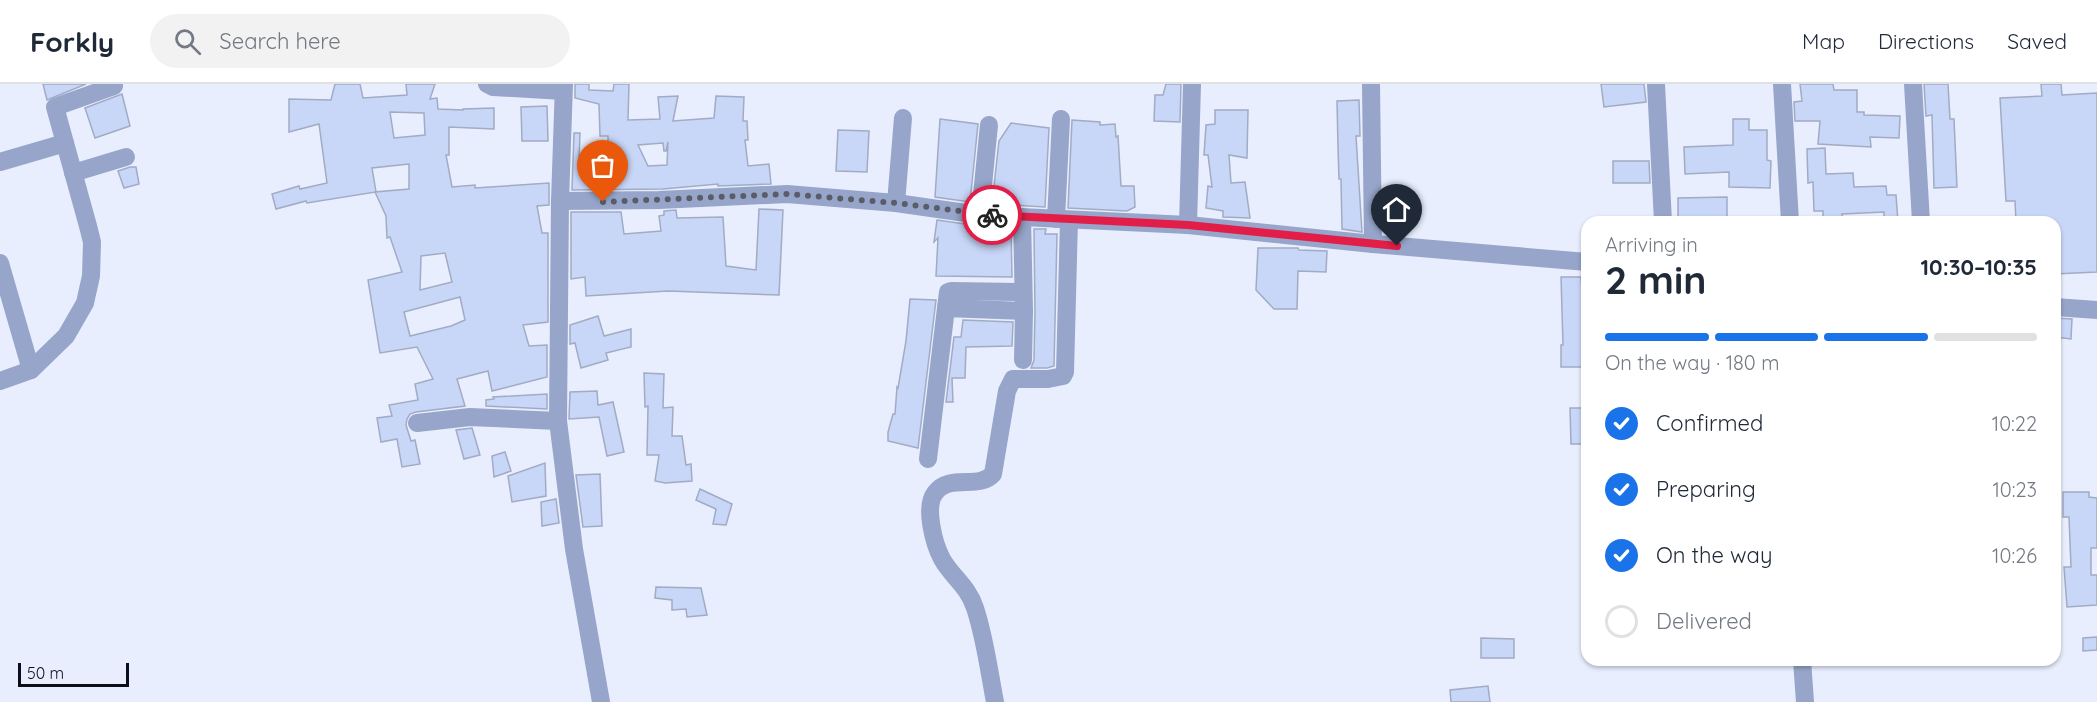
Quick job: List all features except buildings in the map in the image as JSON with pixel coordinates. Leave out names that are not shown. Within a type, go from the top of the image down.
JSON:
[{"type":"street","points":[[487,84],[493,87],[563,87],[558,421],[574,549],[602,702]]},
{"type":"street","points":[[1188,225],[1192,84]]},
{"type":"street","points":[[1371,84],[1373,244]]},
{"type":"street","points":[[1656,84],[1663,216]]},
{"type":"street","points":[[1782,84],[1790,216]]},
{"type":"street","points":[[1913,84],[1921,216]]},
{"type":"street","points":[[0,381],[31,370],[66,336],[85,303],[91,276],[92,242],[55,108],[114,86]]},
{"type":"street","points":[[896,203],[903,118]]},
{"type":"street","points":[[995,702],[976,608],[969,592],[942,560],[935,542],[930,516],[930,500],[936,491],[947,484],[984,480],[993,474],[1007,391],[1013,379],[1048,379],[1063,376],[1065,372],[1060,119]]},
{"type":"street","points":[[980,215],[989,125]]},
{"type":"street","points":[[0,162],[65,143]]},
{"type":"street","points":[[74,173],[126,157]]},
{"type":"street","points":[[560,201],[659,200],[787,194],[896,203],[980,215],[1188,225],[1373,244],[1581,261]]},
{"type":"street","points":[[1022,217],[1023,360]]},
{"type":"street","points":[[0,263],[31,370]]},
{"type":"street","points":[[928,459],[948,292],[1023,292]]},
{"type":"street","points":[[2061,307],[2097,310]]},
{"type":"street","points":[[946,308],[1024,311]]},
{"type":"street","points":[[417,423],[459,417],[558,421]]},
{"type":"street","points":[[1802,666],[1805,702]]},
{"type":"way so far","points":[[603,202],[787,194],[896,203],[992,215]]},
{"type":"route","points":[[992,215],[1188,225],[1397,246]]}]
